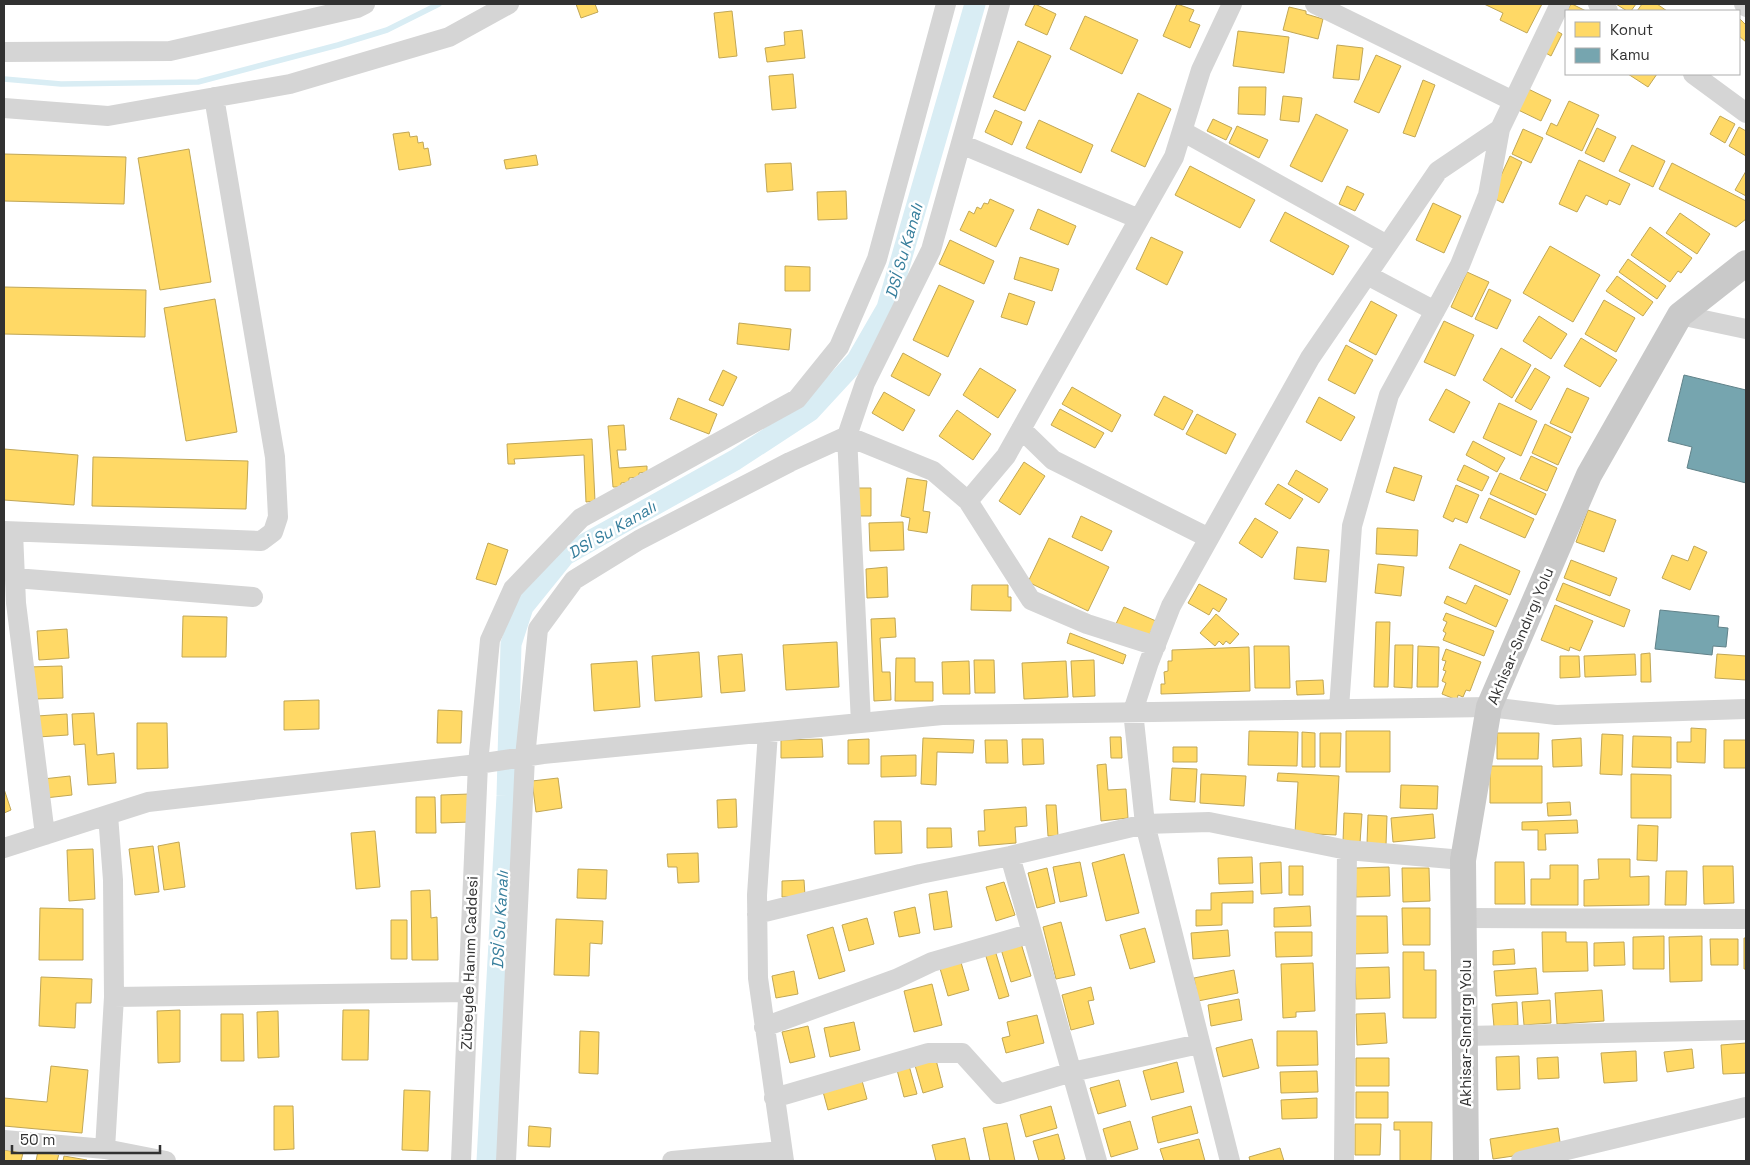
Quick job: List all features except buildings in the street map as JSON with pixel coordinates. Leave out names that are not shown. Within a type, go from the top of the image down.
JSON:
[{"type":"main road","name":"Akhisar-Sındırgı Yolu","points":[[1466,1161],[1463,860],[1489,707],[1589,475],[1680,315],[1746,263]]},
{"type":"street","points":[[4,52],[170,51],[357,8],[365,4]]},
{"type":"street","points":[[4,108],[108,116],[290,84],[449,37],[509,4]]},
{"type":"street","name":"Zübeyde Hanım Caddesi","points":[[461,1161],[478,764],[490,640],[512,589],[581,518],[797,399],[839,347],[877,259],[946,4]]},
{"type":"street","points":[[861,723],[847,436],[865,383],[931,250],[1000,4]]},
{"type":"street","points":[[968,501],[1006,456],[1174,157],[1201,70],[1232,4]]},
{"type":"street","points":[[1315,4],[1513,101]]},
{"type":"street","points":[[1339,708],[1352,526],[1389,395],[1460,265],[1488,195],[1500,129],[1560,4]]},
{"type":"street","points":[[1694,75],[1746,113]]},
{"type":"street","points":[[45,835],[16,603],[16,578],[9,531],[261,542],[273,532],[278,517],[275,457],[214,97]]},
{"type":"street","points":[[1230,1161],[1145,824],[1134,712],[1171,606],[1310,358],[1438,171],[1500,129]]},
{"type":"street","points":[[1182,131],[1387,245]]},
{"type":"street","points":[[960,144],[1139,219]]},
{"type":"street","points":[[1367,275],[1435,311]]},
{"type":"street","points":[[1680,315],[1746,329]]},
{"type":"street","points":[[1021,428],[1053,460],[1209,538]]},
{"type":"street","points":[[506,1161],[525,757],[538,630],[574,580],[639,540],[790,462],[847,436],[933,471],[968,501],[1031,600],[1087,624],[1156,646]]},
{"type":"street","points":[[16,578],[253,597]]},
{"type":"street","points":[[4,848],[148,802],[525,757],[942,715],[1489,707],[1556,715],[1746,709]]},
{"type":"street","points":[[672,1161],[783,1156],[758,978],[757,895],[768,732]]},
{"type":"street","points":[[105,1149],[114,997],[113,880],[108,815]]},
{"type":"street","points":[[757,914],[920,874],[1010,856],[1145,824],[1209,822],[1347,850],[1463,860]]},
{"type":"street","points":[[1344,1161],[1347,850]]},
{"type":"street","points":[[1010,856],[1097,1161]]},
{"type":"street","points":[[1464,918],[1746,918]]},
{"type":"street","points":[[764,1027],[896,979],[932,962],[1032,933]]},
{"type":"street","points":[[114,997],[468,992]]},
{"type":"street","points":[[1465,1036],[1746,1030]]},
{"type":"street","points":[[774,1098],[928,1054],[962,1053],[999,1094],[1072,1072],[1199,1044]]},
{"type":"street","points":[[1521,1161],[1746,1107]]},
{"type":"street","points":[[4,1140],[105,1149],[166,1161]]},
{"type":"waterway","points":[[4,79],[61,84],[198,82],[387,30],[439,4]]},
{"type":"waterway","name":"DSİ Su Kanalı","points":[[487,1161],[507,796],[511,644],[523,607],[565,555],[735,460],[810,411],[857,360],[887,308],[975,4]]}]
